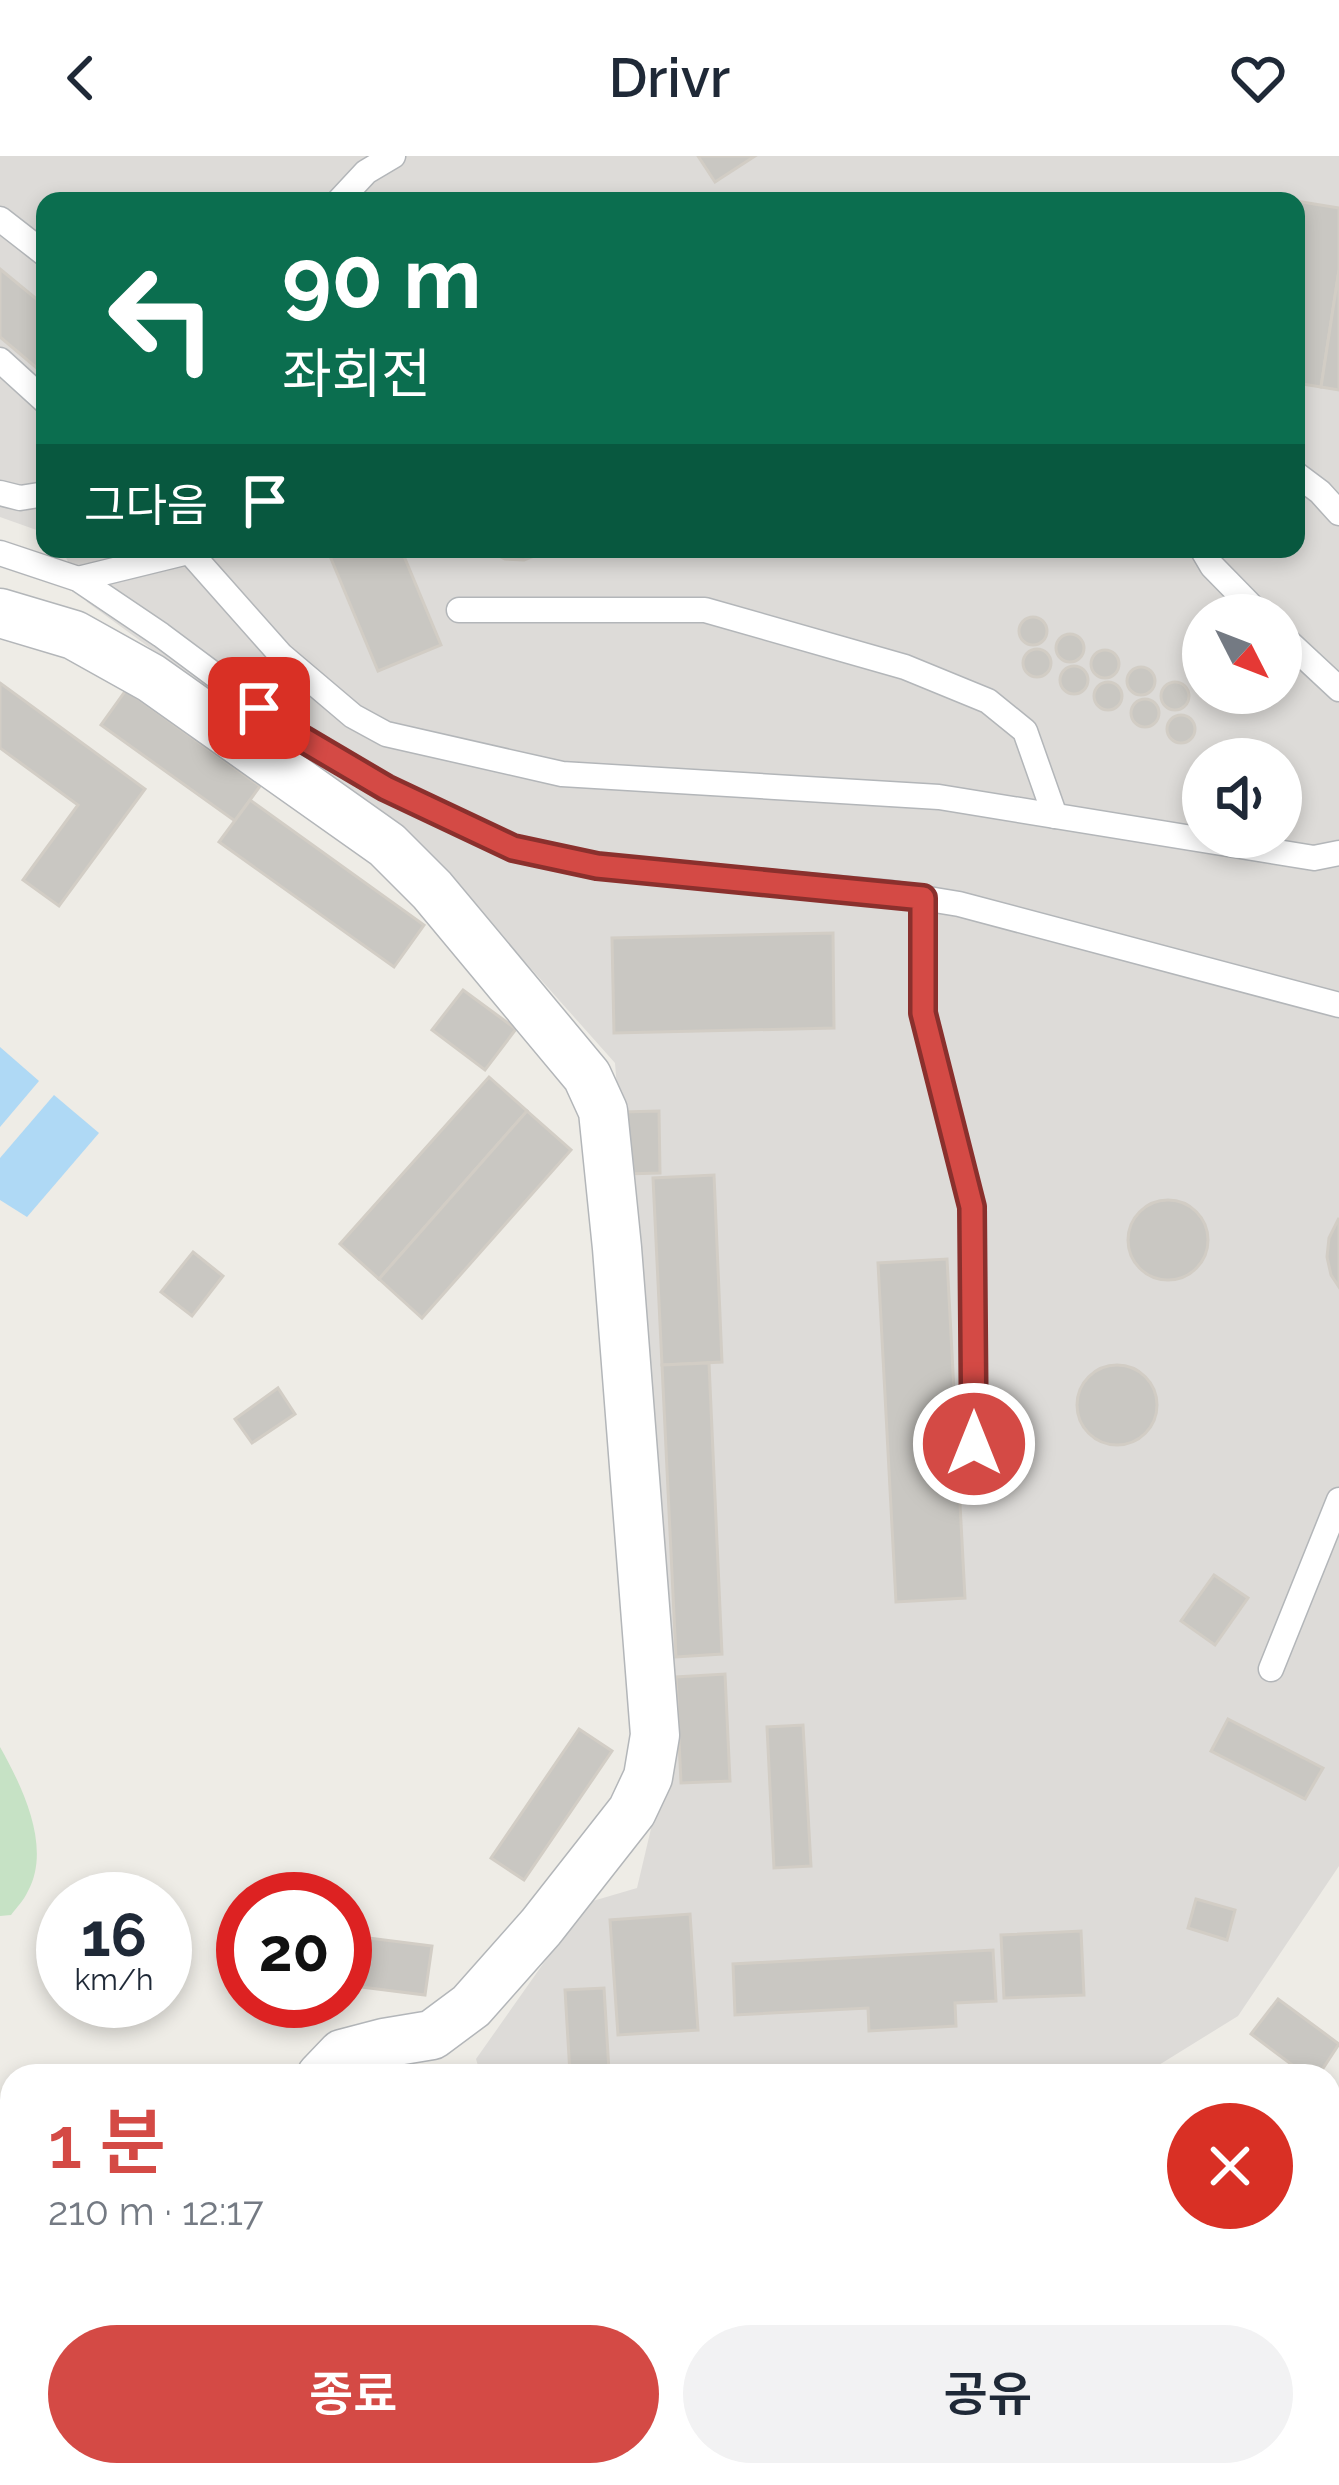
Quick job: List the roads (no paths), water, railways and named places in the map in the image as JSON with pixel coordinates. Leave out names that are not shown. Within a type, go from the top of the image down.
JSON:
[{"type":"street","points":[[0,614],[74,635],[151,678],[386,844],[432,890],[586,1076],[603,1112],[655,1735],[648,1777],[619,1828],[471,2006],[432,2036],[342,2054],[332,2064]]},
{"type":"lane","points":[[347,192],[366,172],[393,156]]},
{"type":"lane","points":[[0,219],[36,247]]},
{"type":"lane","points":[[0,359],[36,393]]},
{"type":"lane","points":[[1305,481],[1339,513]]},
{"type":"lane","points":[[0,494],[36,495]]},
{"type":"lane","points":[[0,554],[78,579],[291,732],[386,788],[513,848],[597,866],[959,904],[1339,1005]]},
{"type":"lane","points":[[78,579],[160,558]]},
{"type":"lane","points":[[194,558],[281,655],[353,716],[386,734],[562,774],[939,797],[1314,858],[1339,853]]},
{"type":"lane","points":[[1207,558],[1239,594]]},
{"type":"lane","points":[[458,610],[705,610],[905,667],[988,701],[1025,731],[1055,816]]},
{"type":"lane","points":[[1302,655],[1339,689]]},
{"type":"lane","points":[[923,898],[923,1013],[972,1207],[974,1444]]},
{"type":"lane","points":[[1271,1669],[1339,1500]]},
{"type":"water","points":[[0,1047],[39,1081],[0,1127]]},
{"type":"water","points":[[54,1095],[99,1133],[27,1217],[0,1200],[0,1158]]}]
